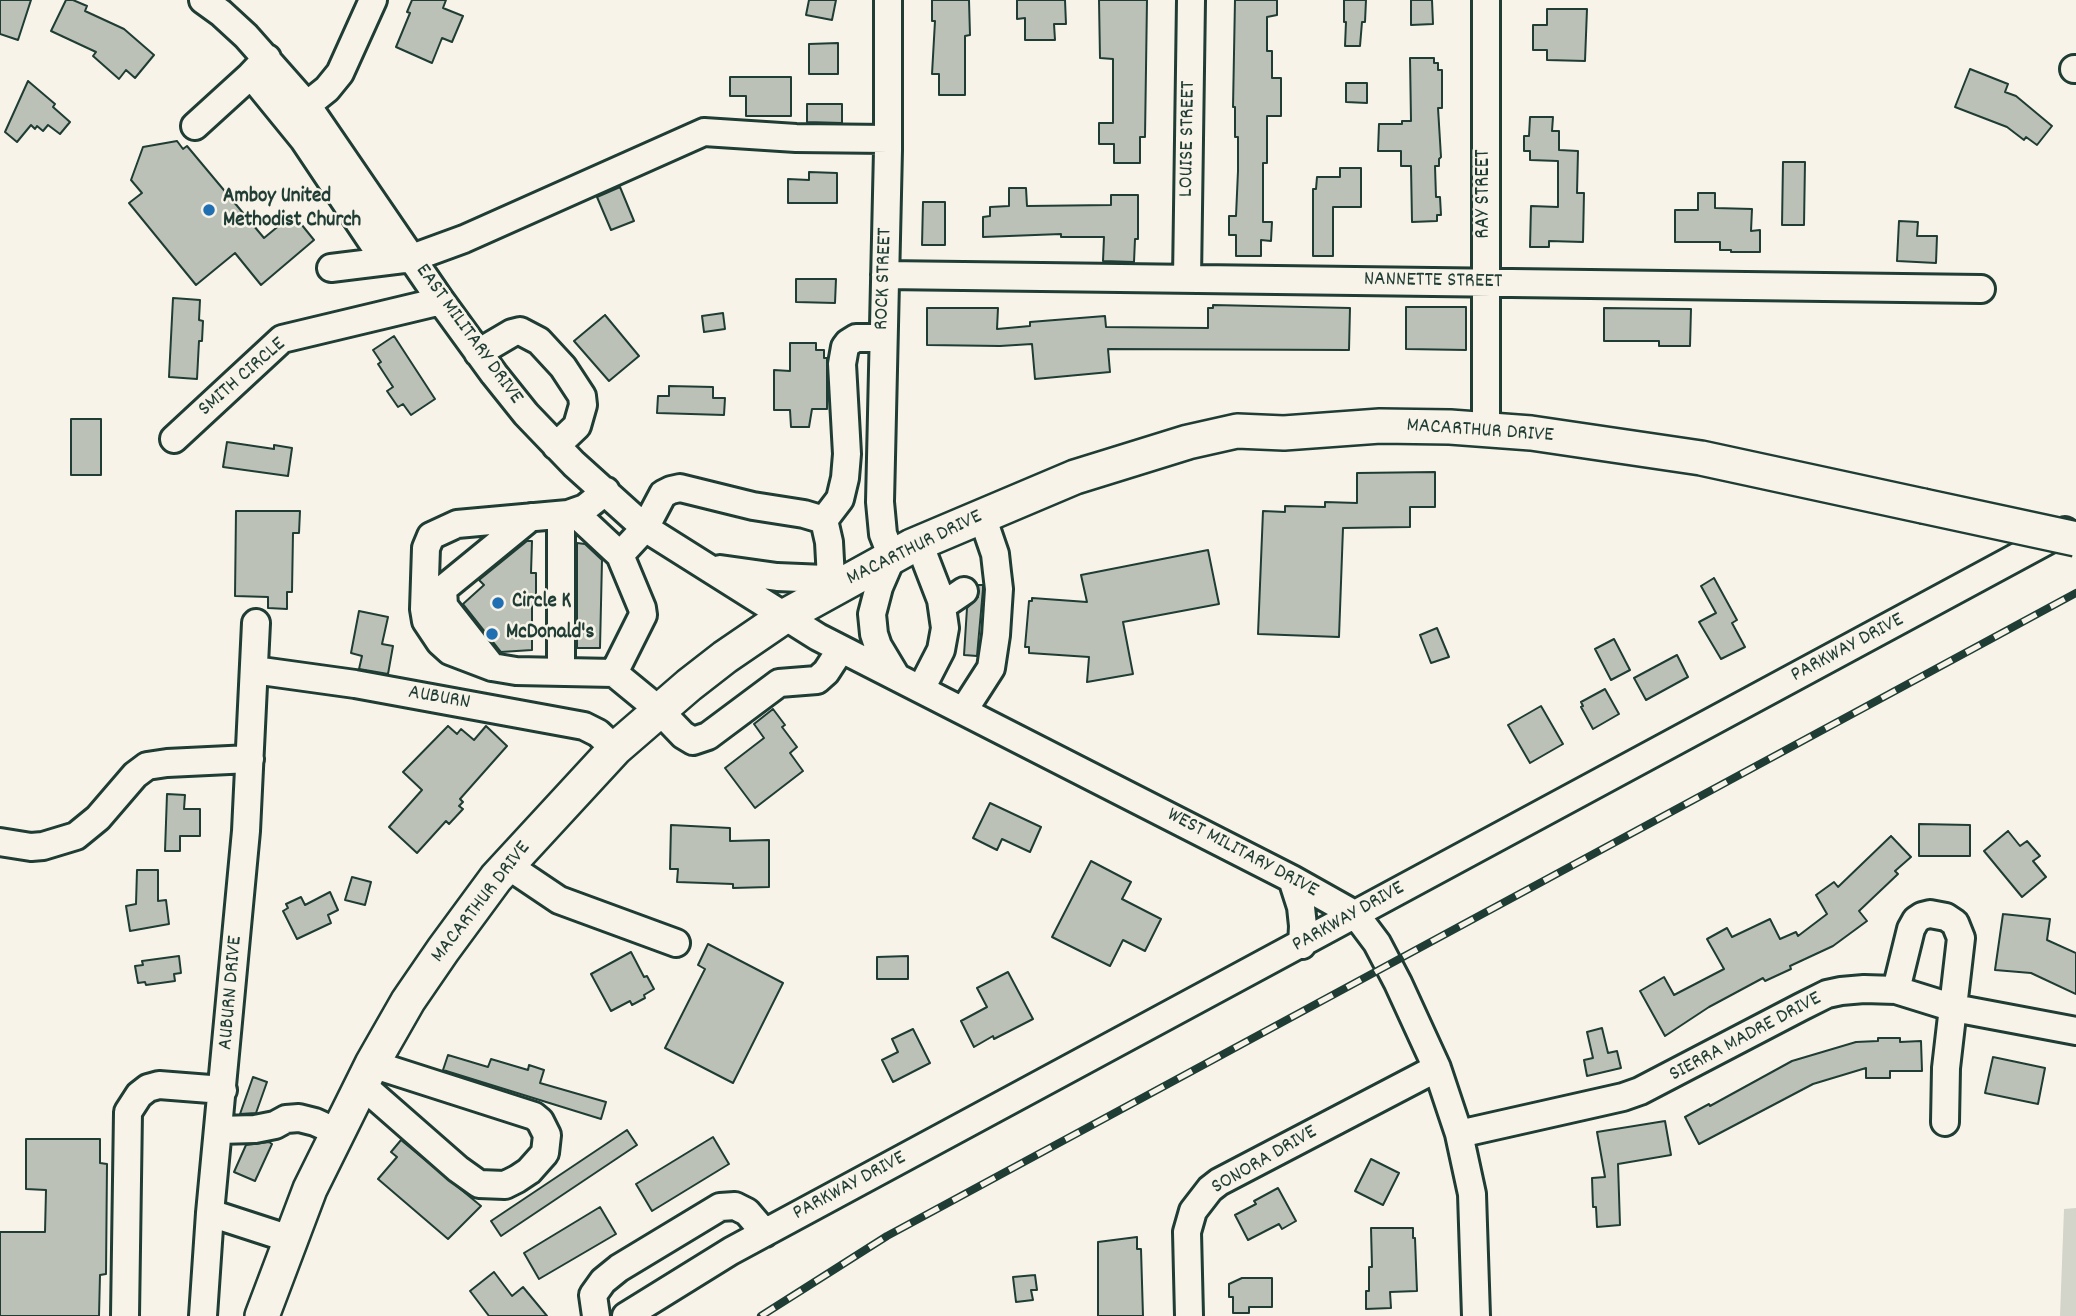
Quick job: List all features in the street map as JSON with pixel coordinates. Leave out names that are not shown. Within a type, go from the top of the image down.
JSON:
[{"type":"main road","name":"MACARTHUR DRIVE","points":[[262,1316],[290,1239],[366,1074],[408,1002],[443,950],[508,865],[615,748],[725,657],[840,579],[982,516],[1110,465],[1237,431],[1284,433],[1380,426],[1450,427],[1531,433],[1701,458],[2076,539]]},
{"type":"street","name":"EAST MILITARY DRIVE","points":[[203,0],[221,13],[259,67],[307,105],[478,353],[526,414],[556,446],[645,528],[785,616]]},
{"type":"street","points":[[307,105],[327,89],[340,73],[373,0]]},
{"type":"street","name":"ROCK STREET","points":[[888,0],[886,275],[880,502],[883,534],[906,550],[942,606],[952,641],[941,650],[921,689]]},
{"type":"street","name":"LOUISE STREET","points":[[1187,279],[1191,0]]},
{"type":"street","name":"RAY STREET","points":[[1486,0],[1486,430]]},
{"type":"street","points":[[195,126],[259,67],[385,261]]},
{"type":"street","points":[[331,268],[412,258],[464,239],[704,132],[796,138],[888,139]]},
{"type":"street","name":"NANNETTE STREET","points":[[886,275],[1981,289]]},
{"type":"street","name":"SMITH CIRCLE","points":[[174,439],[282,339],[441,302]]},
{"type":"street","points":[[478,353],[520,331],[539,341],[564,367],[582,396],[583,405],[577,426],[556,446]]},
{"type":"street","points":[[824,520],[840,499],[845,478],[847,454],[842,364],[845,348],[856,338],[883,338]]},
{"type":"street","points":[[620,555],[645,528],[663,494],[680,488],[824,520]]},
{"type":"street","points":[[606,491],[585,508],[568,514],[457,524],[436,533],[428,541],[424,609],[431,631],[450,651],[492,667],[516,671],[614,673],[659,710],[683,735],[697,741],[708,736],[779,683],[817,680],[826,672],[841,649]]},
{"type":"street","points":[[568,514],[620,555],[643,615],[614,673]]},
{"type":"street","points":[[561,671],[568,514]]},
{"type":"street","points":[[964,710],[991,668],[996,635],[999,589],[995,554],[982,516]]},
{"type":"street","points":[[492,667],[444,606],[443,589],[531,517]]},
{"type":"street","points":[[710,567],[777,578],[840,579],[824,520]]},
{"type":"street","name":"PARKWAY DRIVE","points":[[626,1316],[684,1278],[765,1233],[2076,526]]},
{"type":"street","points":[[896,676],[878,646],[872,624],[874,603],[906,550]]},
{"type":"street","points":[[942,606],[964,591]]},
{"type":"street","name":"WEST MILITARY DRIVE","points":[[785,616],[841,649],[1292,879],[1356,915],[1366,926],[1390,966],[1437,1068],[1459,1133],[1472,1194],[1476,1316]]},
{"type":"street","name":"AUBURN DRIVE","points":[[203,1316],[210,1213],[246,831],[256,622]]},
{"type":"street","name":"AUBURN","points":[[254,670],[355,684],[584,726],[598,733],[615,748]]},
{"type":"street","points":[[0,842],[18,846],[43,846],[76,836],[98,818],[135,775],[147,766],[250,759]]},
{"type":"street","points":[[508,865],[559,900],[676,943]]},
{"type":"street","points":[[1292,879],[1301,907],[1302,945]]},
{"type":"street","points":[[1896,990],[1911,929],[1916,920],[1930,914],[1946,917],[1955,923],[1961,938],[1946,1068],[1945,1122]]},
{"type":"street","name":"SIERRA MADRE DRIVE","points":[[1459,1133],[1640,1091],[1827,994],[1864,989],[1896,990],[1954,1008],[2076,1031]]},
{"type":"street","name":"SONORA DRIVE","points":[[1189,1316],[1187,1232],[1193,1211],[1210,1189],[1437,1068]]},
{"type":"street","points":[[366,1074],[534,1115],[547,1135],[545,1153],[529,1171],[505,1185],[479,1184],[458,1169],[366,1074]]},
{"type":"street","points":[[125,1316],[128,1112],[139,1095],[148,1088],[159,1085],[223,1090]]},
{"type":"street","points":[[219,1130],[255,1129],[275,1125],[286,1119],[299,1118],[337,1132]]},
{"type":"street","points":[[596,1316],[593,1295],[603,1281],[619,1268],[720,1207],[736,1206],[747,1212],[765,1233]]},
{"type":"street","points":[[210,1213],[290,1239]]},
{"type":"shaded area","points":[[2076,1208],[2076,1316],[2060,1316],[2064,1209]]},
{"type":"building","points":[[0,0],[31,0],[18,40],[0,34]]},
{"type":"building","points":[[66,0],[87,6],[85,11],[124,29],[154,55],[135,78],[126,70],[119,79],[93,56],[96,52],[51,31]]},
{"type":"building","points":[[412,0],[446,0],[443,8],[463,16],[452,42],[442,38],[432,63],[396,47],[410,13],[407,12]]},
{"type":"building","points":[[809,0],[836,0],[832,20],[806,15]]},
{"type":"building","points":[[932,0],[969,0],[970,35],[965,36],[965,95],[939,95],[939,74],[932,74],[935,21],[932,21]]},
{"type":"building","points":[[1017,0],[1065,0],[1066,24],[1054,24],[1055,40],[1025,40],[1025,18],[1017,19]]},
{"type":"building","points":[[1099,0],[1147,0],[1145,137],[1140,137],[1140,163],[1114,163],[1114,144],[1099,144],[1099,123],[1113,123],[1113,59],[1100,58]]},
{"type":"building","points":[[1235,0],[1277,0],[1277,15],[1267,17],[1267,51],[1272,51],[1272,78],[1281,78],[1281,116],[1267,116],[1267,163],[1263,163],[1263,222],[1272,222],[1271,241],[1261,240],[1261,256],[1236,256],[1236,235],[1229,235],[1229,216],[1236,216],[1238,171],[1238,137],[1235,137],[1233,107]]},
{"type":"building","points":[[1344,0],[1366,0],[1360,46],[1345,46]]},
{"type":"building","points":[[1411,0],[1432,0],[1433,24],[1411,25]]},
{"type":"building","points":[[1547,9],[1587,9],[1585,61],[1547,60],[1547,50],[1533,50],[1533,25],[1547,25]]},
{"type":"building","points":[[838,43],[838,74],[809,74],[809,44]]},
{"type":"building","points":[[1410,58],[1434,58],[1434,63],[1438,63],[1438,70],[1442,70],[1442,108],[1438,108],[1441,157],[1439,166],[1435,166],[1436,197],[1440,197],[1441,215],[1437,215],[1437,221],[1412,222],[1411,166],[1401,166],[1401,151],[1378,151],[1379,124],[1402,124],[1402,121],[1411,121]]},
{"type":"building","points":[[1970,69],[2008,84],[2005,92],[2016,96],[2052,126],[2037,145],[2026,137],[2024,140],[2007,127],[1955,107]]},
{"type":"building","points":[[730,77],[791,77],[791,116],[746,116],[746,96],[730,96]]},
{"type":"building","points":[[28,81],[55,104],[53,107],[70,122],[60,134],[48,125],[43,131],[31,125],[17,142],[5,132]]},
{"type":"building","points":[[1346,83],[1367,83],[1367,103],[1346,102]]},
{"type":"building","points":[[807,104],[842,104],[842,123],[807,122]]},
{"type":"building","points":[[1530,117],[1553,117],[1552,131],[1559,131],[1559,150],[1578,151],[1577,193],[1584,193],[1583,242],[1549,241],[1549,247],[1530,247],[1531,206],[1558,207],[1558,161],[1530,160],[1530,151],[1524,151],[1524,136],[1529,136]]},
{"type":"building","name":"Amboy United Methodist Church","points":[[177,141],[183,149],[187,146],[264,238],[293,214],[314,240],[261,285],[235,253],[196,285],[129,203],[142,193],[131,180],[143,147]]},
{"type":"building","points":[[1783,162],[1805,162],[1804,225],[1782,225]]},
{"type":"building","points":[[1340,168],[1361,168],[1361,207],[1333,207],[1333,256],[1313,256],[1313,189],[1316,189],[1317,177],[1340,177]]},
{"type":"building","points":[[809,172],[837,173],[837,203],[788,203],[788,179],[809,180]]},
{"type":"building","points":[[620,187],[634,221],[611,230],[597,197]]},
{"type":"building","points":[[1009,188],[1026,188],[1027,206],[1111,205],[1111,195],[1138,195],[1138,239],[1135,239],[1134,262],[1103,261],[1104,237],[1061,237],[1061,234],[983,237],[983,217],[990,216],[990,207],[1009,206]]},
{"type":"building","points":[[1698,193],[1715,193],[1715,208],[1752,209],[1751,231],[1760,230],[1760,252],[1720,250],[1720,242],[1675,242],[1675,210],[1698,210]]},
{"type":"building","points":[[923,202],[945,202],[945,245],[922,245]]},
{"type":"building","points":[[1899,221],[1918,222],[1917,236],[1937,236],[1936,263],[1897,261]]},
{"type":"building","points":[[796,279],[836,279],[835,303],[796,302]]},
{"type":"building","points":[[173,298],[200,300],[199,320],[203,321],[197,379],[169,377]]},
{"type":"building","points":[[1213,305],[1350,308],[1349,350],[1108,349],[1110,372],[1035,379],[1032,344],[927,345],[927,308],[998,308],[997,329],[1030,326],[1030,322],[1105,316],[1106,327],[1208,328],[1208,308],[1213,308]]},
{"type":"building","points":[[1406,307],[1466,307],[1466,350],[1406,349]]},
{"type":"building","points":[[1604,308],[1691,309],[1690,346],[1659,346],[1659,341],[1604,341]]},
{"type":"building","points":[[723,313],[725,329],[704,332],[702,316]]},
{"type":"building","points":[[605,315],[639,356],[609,381],[574,341]]},
{"type":"building","points":[[394,336],[435,399],[411,415],[403,404],[398,407],[387,391],[393,387],[378,364],[381,362],[373,350]]},
{"type":"building","points":[[790,343],[816,343],[816,350],[824,350],[824,358],[827,358],[827,409],[812,409],[809,427],[791,427],[790,410],[774,410],[774,370],[790,371]]},
{"type":"building","points":[[669,386],[713,387],[713,398],[725,398],[724,415],[657,413],[658,396],[669,396]]},
{"type":"building","points":[[71,419],[101,419],[101,475],[71,475]]},
{"type":"building","points":[[227,442],[274,449],[274,445],[292,448],[288,476],[223,467]]},
{"type":"building","points":[[1435,472],[1435,507],[1410,507],[1410,527],[1343,528],[1339,637],[1258,634],[1263,511],[1285,512],[1285,506],[1325,507],[1325,502],[1357,503],[1357,473]]},
{"type":"building","points":[[236,511],[300,511],[299,533],[293,533],[292,592],[287,592],[287,609],[268,608],[268,597],[235,596]]},
{"type":"building","name":"Circle K","points":[[527,541],[532,541],[531,573],[536,573],[536,596],[532,596],[532,650],[501,652],[463,604],[484,585],[479,580]]},
{"type":"building","name":"Circle K","points":[[577,543],[585,544],[602,560],[600,648],[577,648]]},
{"type":"building","points":[[1208,550],[1219,604],[1123,622],[1133,674],[1087,682],[1089,657],[1029,653],[1029,647],[1025,647],[1029,601],[1032,601],[1032,598],[1087,602],[1081,575]]},
{"type":"building","points":[[1714,578],[1737,620],[1732,623],[1745,647],[1721,659],[1699,622],[1716,613],[1701,586]]},
{"type":"building","points":[[978,585],[983,585],[983,589],[977,656],[964,655],[967,608],[978,597]]},
{"type":"building","points":[[359,611],[388,617],[382,644],[393,646],[388,674],[359,669],[362,656],[351,653]]},
{"type":"building","points":[[1437,628],[1449,657],[1431,663],[1420,635]]},
{"type":"building","points":[[1614,639],[1630,670],[1611,680],[1595,649]]},
{"type":"building","points":[[1677,655],[1688,677],[1646,700],[1634,678]]},
{"type":"building","points":[[1605,689],[1619,714],[1593,729],[1581,702]]},
{"type":"building","points":[[1541,706],[1563,744],[1530,763],[1508,725]]},
{"type":"building","points":[[773,709],[797,747],[790,753],[803,771],[755,808],[725,768],[764,738],[754,724]]},
{"type":"building","points":[[448,726],[457,734],[461,729],[474,740],[486,726],[507,746],[460,799],[463,802],[459,806],[463,809],[449,824],[446,821],[417,853],[389,827],[422,790],[403,772]]},
{"type":"building","points":[[167,794],[185,795],[184,809],[200,809],[200,836],[180,836],[180,851],[165,851]]},
{"type":"building","points":[[990,803],[1041,827],[1030,852],[1002,839],[997,850],[973,838]]},
{"type":"building","points":[[1919,824],[1970,825],[1970,856],[1919,856]]},
{"type":"building","points":[[671,825],[730,828],[730,841],[769,840],[769,887],[733,888],[733,884],[677,882],[678,869],[670,869]]},
{"type":"building","points":[[2008,831],[2020,846],[2027,841],[2040,856],[2033,861],[2046,877],[2022,897],[1984,851]]},
{"type":"building","points":[[1891,836],[1911,857],[1895,871],[1898,874],[1859,911],[1867,921],[1833,946],[1765,981],[1763,978],[1709,1007],[1665,1036],[1640,991],[1664,977],[1674,995],[1724,969],[1707,939],[1727,928],[1732,937],[1770,919],[1780,939],[1796,932],[1798,936],[1827,914],[1816,895],[1834,882],[1838,887]]},
{"type":"building","points":[[1091,861],[1131,882],[1122,899],[1161,919],[1145,951],[1123,940],[1110,966],[1052,937]]},
{"type":"building","points":[[137,870],[158,870],[158,901],[166,900],[169,924],[130,931],[126,906],[136,904]]},
{"type":"building","points":[[352,877],[371,882],[365,905],[345,900]]},
{"type":"building","points":[[330,892],[338,910],[328,915],[331,923],[297,939],[283,911],[288,908],[286,904],[301,897],[305,905]]},
{"type":"building","points":[[2003,914],[2050,919],[2047,940],[2076,953],[2076,994],[2031,973],[1995,970]]},
{"type":"building","points":[[708,944],[783,983],[733,1083],[665,1048],[705,969],[698,965]]},
{"type":"building","points":[[631,952],[644,977],[647,976],[654,989],[632,1005],[630,1001],[611,1011],[591,974]]},
{"type":"building","points":[[179,956],[181,973],[174,974],[175,981],[146,985],[145,982],[138,983],[135,966],[143,965],[142,961]]},
{"type":"building","points":[[908,956],[908,979],[877,979],[877,957]]},
{"type":"building","points":[[1008,972],[1033,1019],[974,1047],[961,1021],[987,1007],[977,988]]},
{"type":"building","points":[[1602,1028],[1608,1053],[1617,1051],[1621,1068],[1587,1076],[1584,1060],[1593,1058],[1587,1032]]},
{"type":"building","points":[[913,1029],[930,1063],[893,1082],[882,1060],[898,1052],[892,1039]]},
{"type":"building","points":[[1878,1038],[1900,1038],[1900,1042],[1921,1041],[1922,1071],[1890,1071],[1890,1078],[1866,1078],[1866,1068],[1813,1084],[1699,1144],[1685,1117],[1792,1061],[1856,1042],[1878,1041]]},
{"type":"building","points":[[448,1055],[488,1067],[491,1059],[528,1070],[529,1065],[544,1070],[540,1083],[606,1102],[601,1119],[443,1070]]},
{"type":"building","points":[[1993,1057],[2045,1068],[2038,1104],[1985,1093]]},
{"type":"building","points":[[253,1077],[267,1082],[256,1113],[240,1114]]},
{"type":"building","points":[[1665,1121],[1671,1155],[1618,1164],[1620,1225],[1597,1227],[1592,1178],[1605,1177],[1597,1132]]},
{"type":"building","points":[[627,1130],[637,1145],[501,1236],[491,1221]]},
{"type":"building","points":[[713,1137],[729,1164],[652,1211],[636,1184]]},
{"type":"building","points":[[26,1139],[100,1139],[100,1163],[107,1164],[106,1274],[100,1275],[99,1316],[0,1316],[0,1232],[45,1232],[46,1190],[26,1189]]},
{"type":"building","points":[[401,1140],[481,1206],[448,1239],[378,1179],[397,1157],[391,1152]]},
{"type":"building","points":[[269,1142],[272,1144],[255,1181],[234,1172],[246,1145]]},
{"type":"building","points":[[1371,1159],[1399,1173],[1383,1205],[1355,1191]]},
{"type":"building","points":[[1278,1188],[1296,1221],[1282,1229],[1279,1224],[1248,1240],[1235,1215]]},
{"type":"building","points":[[600,1207],[616,1234],[539,1279],[524,1253]]},
{"type":"building","points":[[1371,1228],[1413,1228],[1417,1291],[1390,1292],[1391,1308],[1366,1309],[1369,1267],[1372,1267]]},
{"type":"building","points":[[1137,1237],[1137,1249],[1141,1249],[1143,1316],[1098,1316],[1098,1242]]},
{"type":"building","points":[[494,1272],[512,1296],[523,1287],[547,1316],[489,1316],[470,1291]]},
{"type":"building","points":[[1035,1275],[1037,1290],[1031,1290],[1033,1300],[1016,1302],[1013,1277]]},
{"type":"building","points":[[1242,1278],[1272,1278],[1272,1307],[1249,1307],[1249,1313],[1233,1313],[1233,1297],[1229,1297],[1229,1284]]},
{"type":"railway","points":[[761,1316],[887,1236],[2076,593]]},
{"type":"place","name":"Amboy United Methodist Church","points":[[209,210]]},
{"type":"place","name":"Circle K","points":[[498,603]]},
{"type":"place","name":"McDonald's","points":[[492,634]]}]
